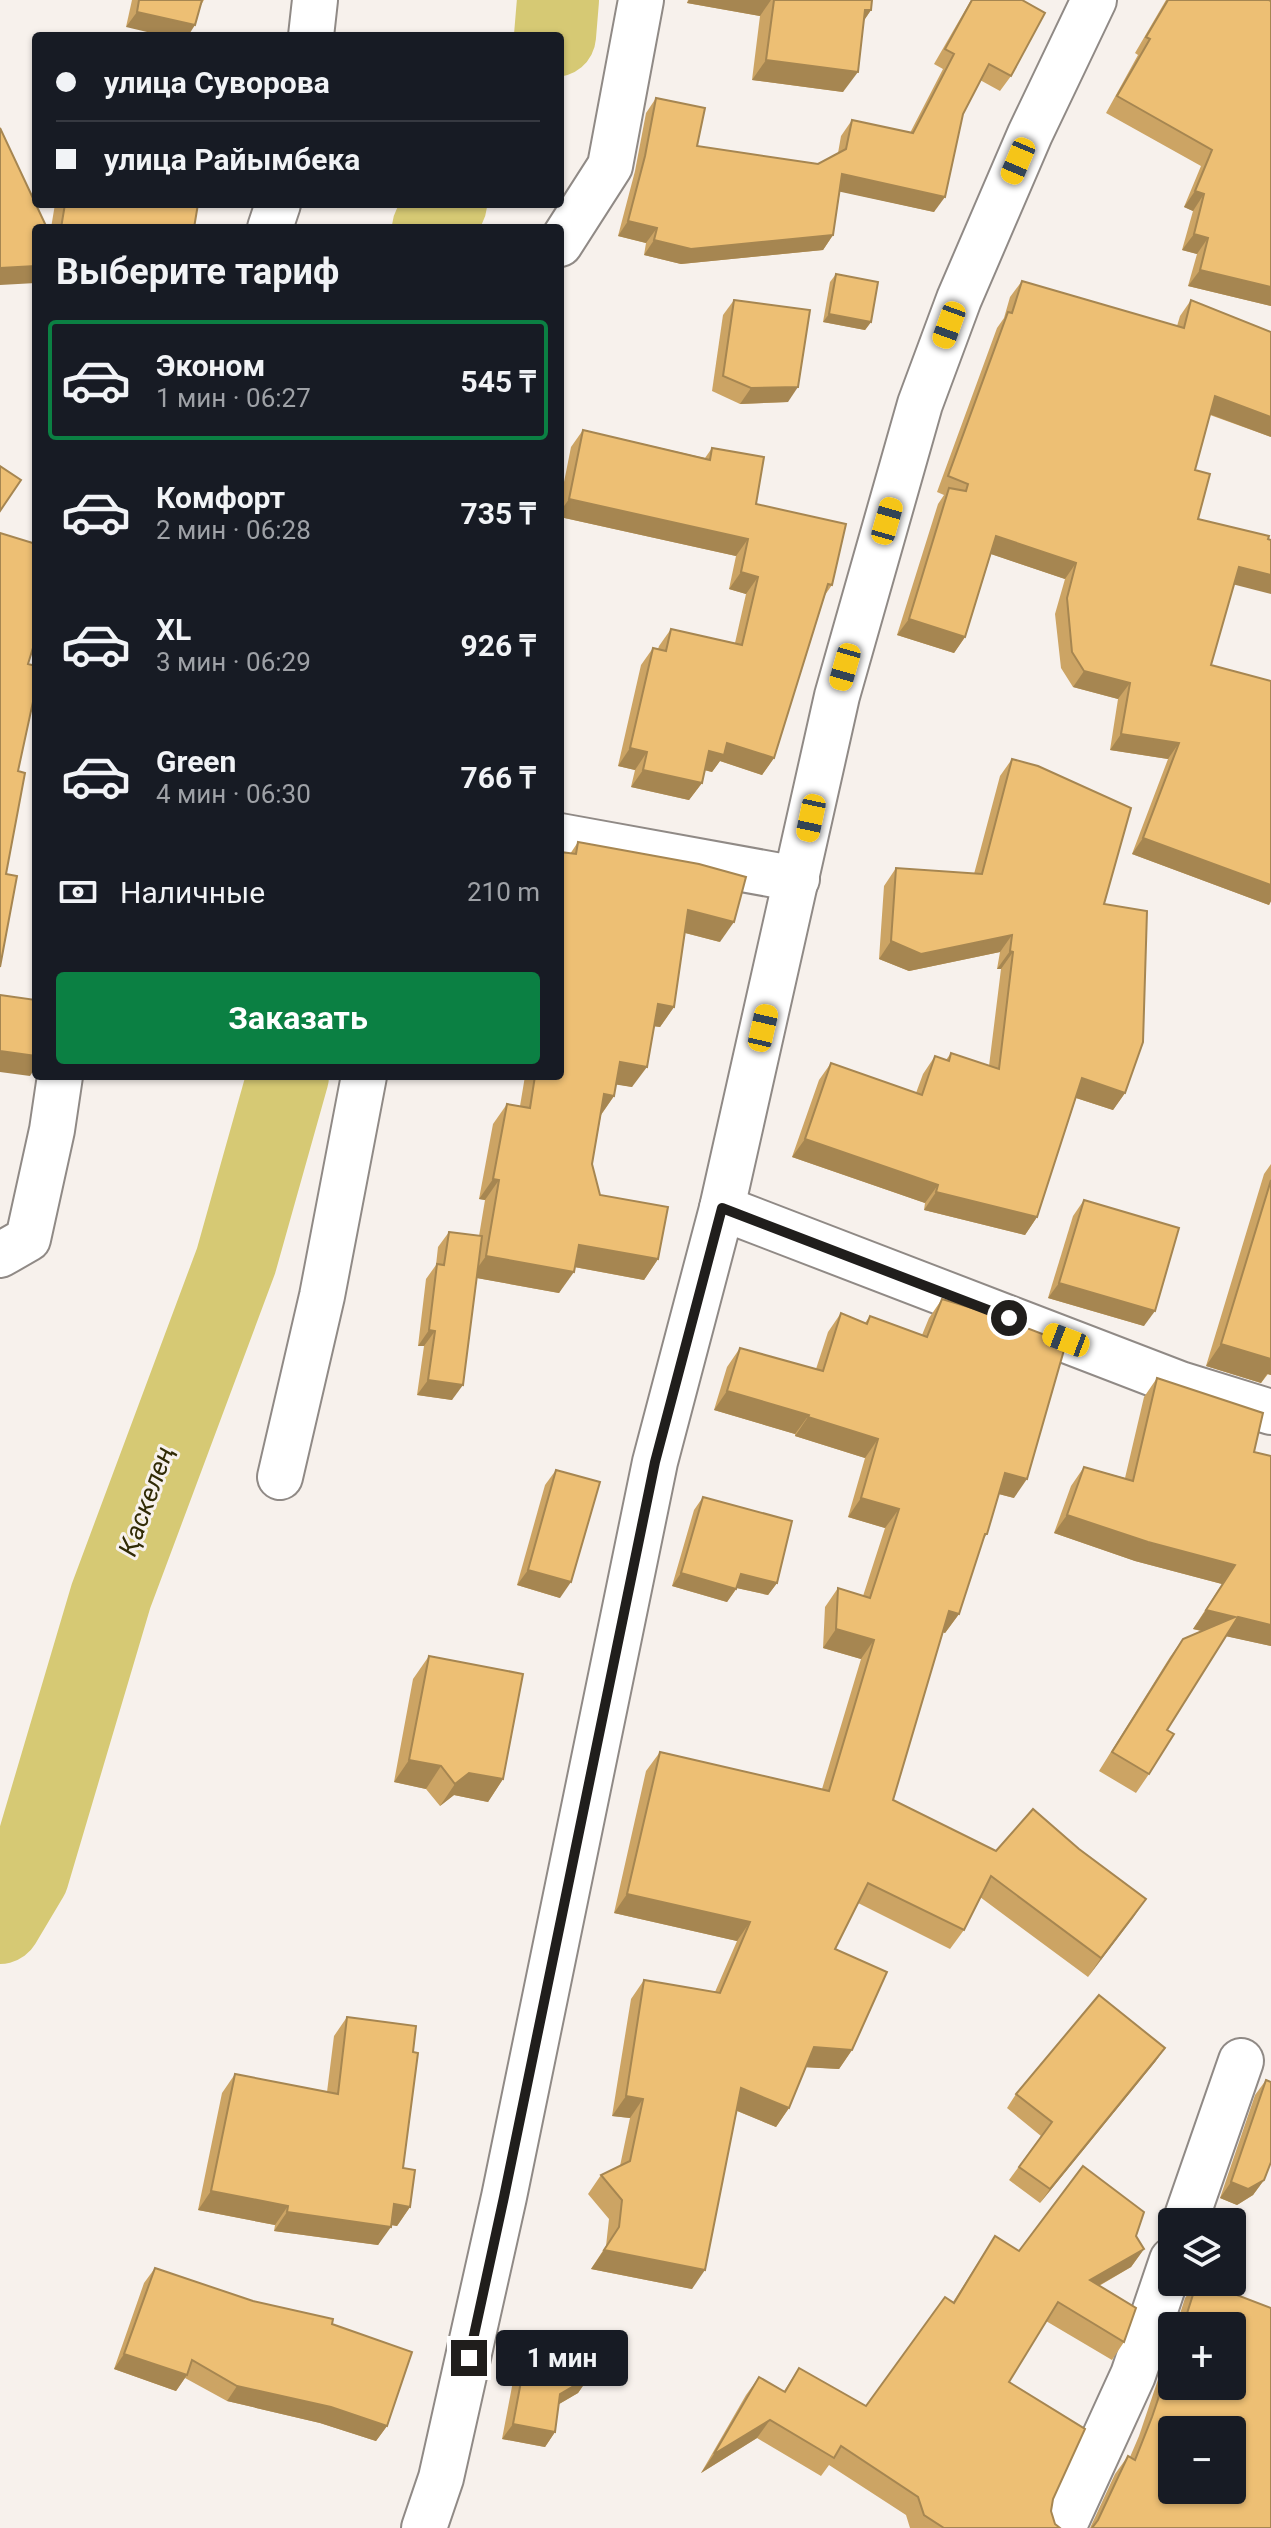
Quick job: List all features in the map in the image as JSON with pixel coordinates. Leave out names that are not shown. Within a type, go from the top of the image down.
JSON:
[{"type":"street","points":[[311,32],[315,0]]},
{"type":"street","points":[[564,238],[610,166],[641,0]]},
{"type":"street","points":[[424,2528],[441,2478],[495,2241],[655,1462],[722,1208],[837,696],[920,404],[971,271],[1030,134],[1094,0]]},
{"type":"street","points":[[564,837],[797,879]]},
{"type":"street","points":[[14,1247],[52,1130],[59,1080]]},
{"type":"street","points":[[280,1477],[322,1296],[363,1080]]},
{"type":"street","points":[[722,1208],[1180,1384],[1271,1412]]},
{"type":"street","points":[[1190,2208],[1241,2061]]},
{"type":"street","points":[[1063,2528],[1133,2375],[1160,2296]]},
{"type":"building","points":[[139,0],[202,0],[195,25],[137,12]]},
{"type":"building","points":[[774,0],[872,0],[871,10],[865,10],[858,72],[766,60]]},
{"type":"building","points":[[972,0],[1022,0],[1045,13],[1011,76],[989,64],[963,114],[945,197],[842,174],[833,235],[691,249],[654,240],[657,228],[628,221],[656,98],[705,108],[697,146],[818,164],[846,149],[852,120],[913,133],[954,54],[945,49]]},
{"type":"building","points":[[1168,0],[1271,1],[1271,287],[1200,270],[1208,238],[1194,234],[1204,194],[1195,191],[1212,150],[1117,96],[1150,39],[1146,37]]},
{"type":"building","points":[[0,128],[32,196],[32,208],[38,208],[45,224],[32,224],[32,266],[0,268]]},
{"type":"building","points":[[64,208],[197,208],[195,224],[62,224]]},
{"type":"building","points":[[836,274],[878,282],[871,322],[829,314]]},
{"type":"building","points":[[1022,281],[1184,328],[1191,300],[1271,332],[1271,417],[1215,396],[1195,470],[1210,474],[1198,519],[1269,536],[1271,540],[1271,575],[1239,567],[1211,665],[1271,681],[1271,885],[1143,838],[1179,743],[1121,734],[1130,683],[1084,671],[1072,652],[1067,598],[1076,563],[996,536],[965,637],[909,619],[949,488],[966,491],[968,484],[948,476]]},
{"type":"building","points":[[734,300],[810,310],[798,387],[751,388],[723,376]]},
{"type":"building","points":[[583,430],[710,460],[712,448],[764,457],[756,504],[846,524],[832,585],[828,584],[774,758],[727,743],[724,755],[709,751],[702,783],[643,770],[647,752],[630,748],[653,648],[666,651],[671,629],[742,645],[758,577],[741,572],[748,539],[569,499]]},
{"type":"building","points":[[0,466],[21,480],[0,511]]},
{"type":"building","points":[[0,533],[32,543],[32,651],[28,664],[32,665],[32,706],[18,771],[25,773],[6,874],[17,876],[0,967]]},
{"type":"building","points":[[1012,759],[1038,766],[1131,808],[1104,904],[1147,911],[1143,1042],[1125,1093],[1082,1078],[1037,1217],[936,1192],[938,1185],[805,1139],[831,1063],[922,1095],[935,1056],[949,1061],[951,1053],[999,1069],[1013,952],[1010,951],[1012,935],[921,954],[891,941],[896,868],[982,874]]},
{"type":"building","points":[[578,842],[699,864],[746,877],[734,922],[688,910],[674,1007],[658,1004],[647,1067],[620,1062],[614,1096],[604,1094],[592,1164],[600,1195],[668,1207],[658,1259],[579,1245],[574,1272],[486,1256],[499,1180],[493,1179],[507,1104],[530,1108],[534,1080],[564,1080],[564,852],[576,854]]},
{"type":"building","points":[[0,995],[32,999],[32,1055],[0,1051]]},
{"type":"building","points":[[1271,1180],[1271,1359],[1221,1344]]},
{"type":"building","points":[[1084,1200],[1179,1228],[1155,1311],[1059,1283]]},
{"type":"building","points":[[449,1232],[482,1236],[463,1385],[428,1380],[435,1331],[429,1330],[437,1264],[444,1265]]},
{"type":"building","points":[[942,1299],[1066,1343],[1027,1479],[1005,1473],[959,1614],[949,1611],[893,1800],[996,1851],[1033,1809],[1079,1849],[1146,1899],[1101,1958],[991,1876],[964,1930],[868,1883],[835,1949],[887,1972],[852,2050],[814,2047],[789,2108],[741,2088],[705,2270],[604,2250],[619,2227],[622,2200],[601,2175],[630,2161],[643,2099],[626,2096],[644,1980],[720,1993],[750,1922],[627,1894],[660,1752],[829,1791],[874,1640],[836,1629],[838,1588],[870,1598],[899,1509],[861,1498],[878,1439],[727,1391],[740,1348],[823,1371],[841,1313],[867,1324],[870,1316],[927,1337]]},
{"type":"building","points":[[1157,1378],[1263,1413],[1254,1452],[1271,1456],[1271,1625],[1238,1617],[1167,1730],[1174,1734],[1149,1774],[1112,1752],[1183,1639],[1235,1617],[1206,1610],[1235,1565],[1148,1542],[1067,1515],[1084,1467],[1133,1481]]},
{"type":"building","points":[[556,1470],[600,1482],[571,1582],[528,1570]]},
{"type":"building","points":[[703,1497],[792,1521],[777,1583],[741,1574],[736,1589],[681,1573]]},
{"type":"building","points":[[429,1656],[523,1674],[503,1779],[469,1773],[455,1784],[441,1766],[409,1760]]},
{"type":"building","points":[[1099,1995],[1165,2048],[1050,2189],[1019,2167],[1052,2122],[1016,2094]]},
{"type":"building","points":[[347,2017],[416,2026],[413,2052],[418,2053],[403,2168],[415,2170],[410,2207],[394,2204],[391,2227],[287,2212],[288,2206],[211,2191],[235,2074],[338,2094]]},
{"type":"building","points":[[1266,2080],[1271,2082],[1271,2162],[1264,2180],[1248,2189],[1231,2182]]},
{"type":"building","points":[[1083,2166],[1144,2212],[1136,2236],[1144,2249],[1090,2280],[1136,2308],[1124,2342],[1058,2302],[1009,2382],[1085,2429],[1053,2499],[1051,2511],[1055,2524],[1060,2528],[944,2528],[924,2515],[918,2497],[841,2446],[834,2458],[770,2420],[714,2454],[759,2377],[785,2392],[799,2368],[866,2406],[945,2297],[954,2303],[995,2236],[1019,2251]]},
{"type":"building","points":[[155,2268],[253,2301],[333,2319],[332,2324],[412,2352],[387,2426],[331,2407],[237,2386],[192,2360],[187,2375],[124,2354]]},
{"type":"building","points":[[1193,2296],[1240,2296],[1271,2308],[1271,2528],[1092,2528],[1128,2456],[1135,2460],[1158,2399],[1246,2400],[1246,2312],[1187,2312]]},
{"type":"building","points":[[529,2339],[594,2352],[589,2377],[560,2394],[555,2432],[513,2424]]},
{"type":"waterway","name":"Қаскелең","points":[[555,32],[558,0]]},
{"type":"waterway","name":"Қаскелең","points":[[435,224],[444,208]]},
{"type":"waterway","name":"Қаскелең","points":[[0,1923],[28,1876],[111,1596],[236,1261],[287,1080]]},
{"type":"route","points":[[469,2358],[655,1462],[722,1208],[1009,1318]]}]
